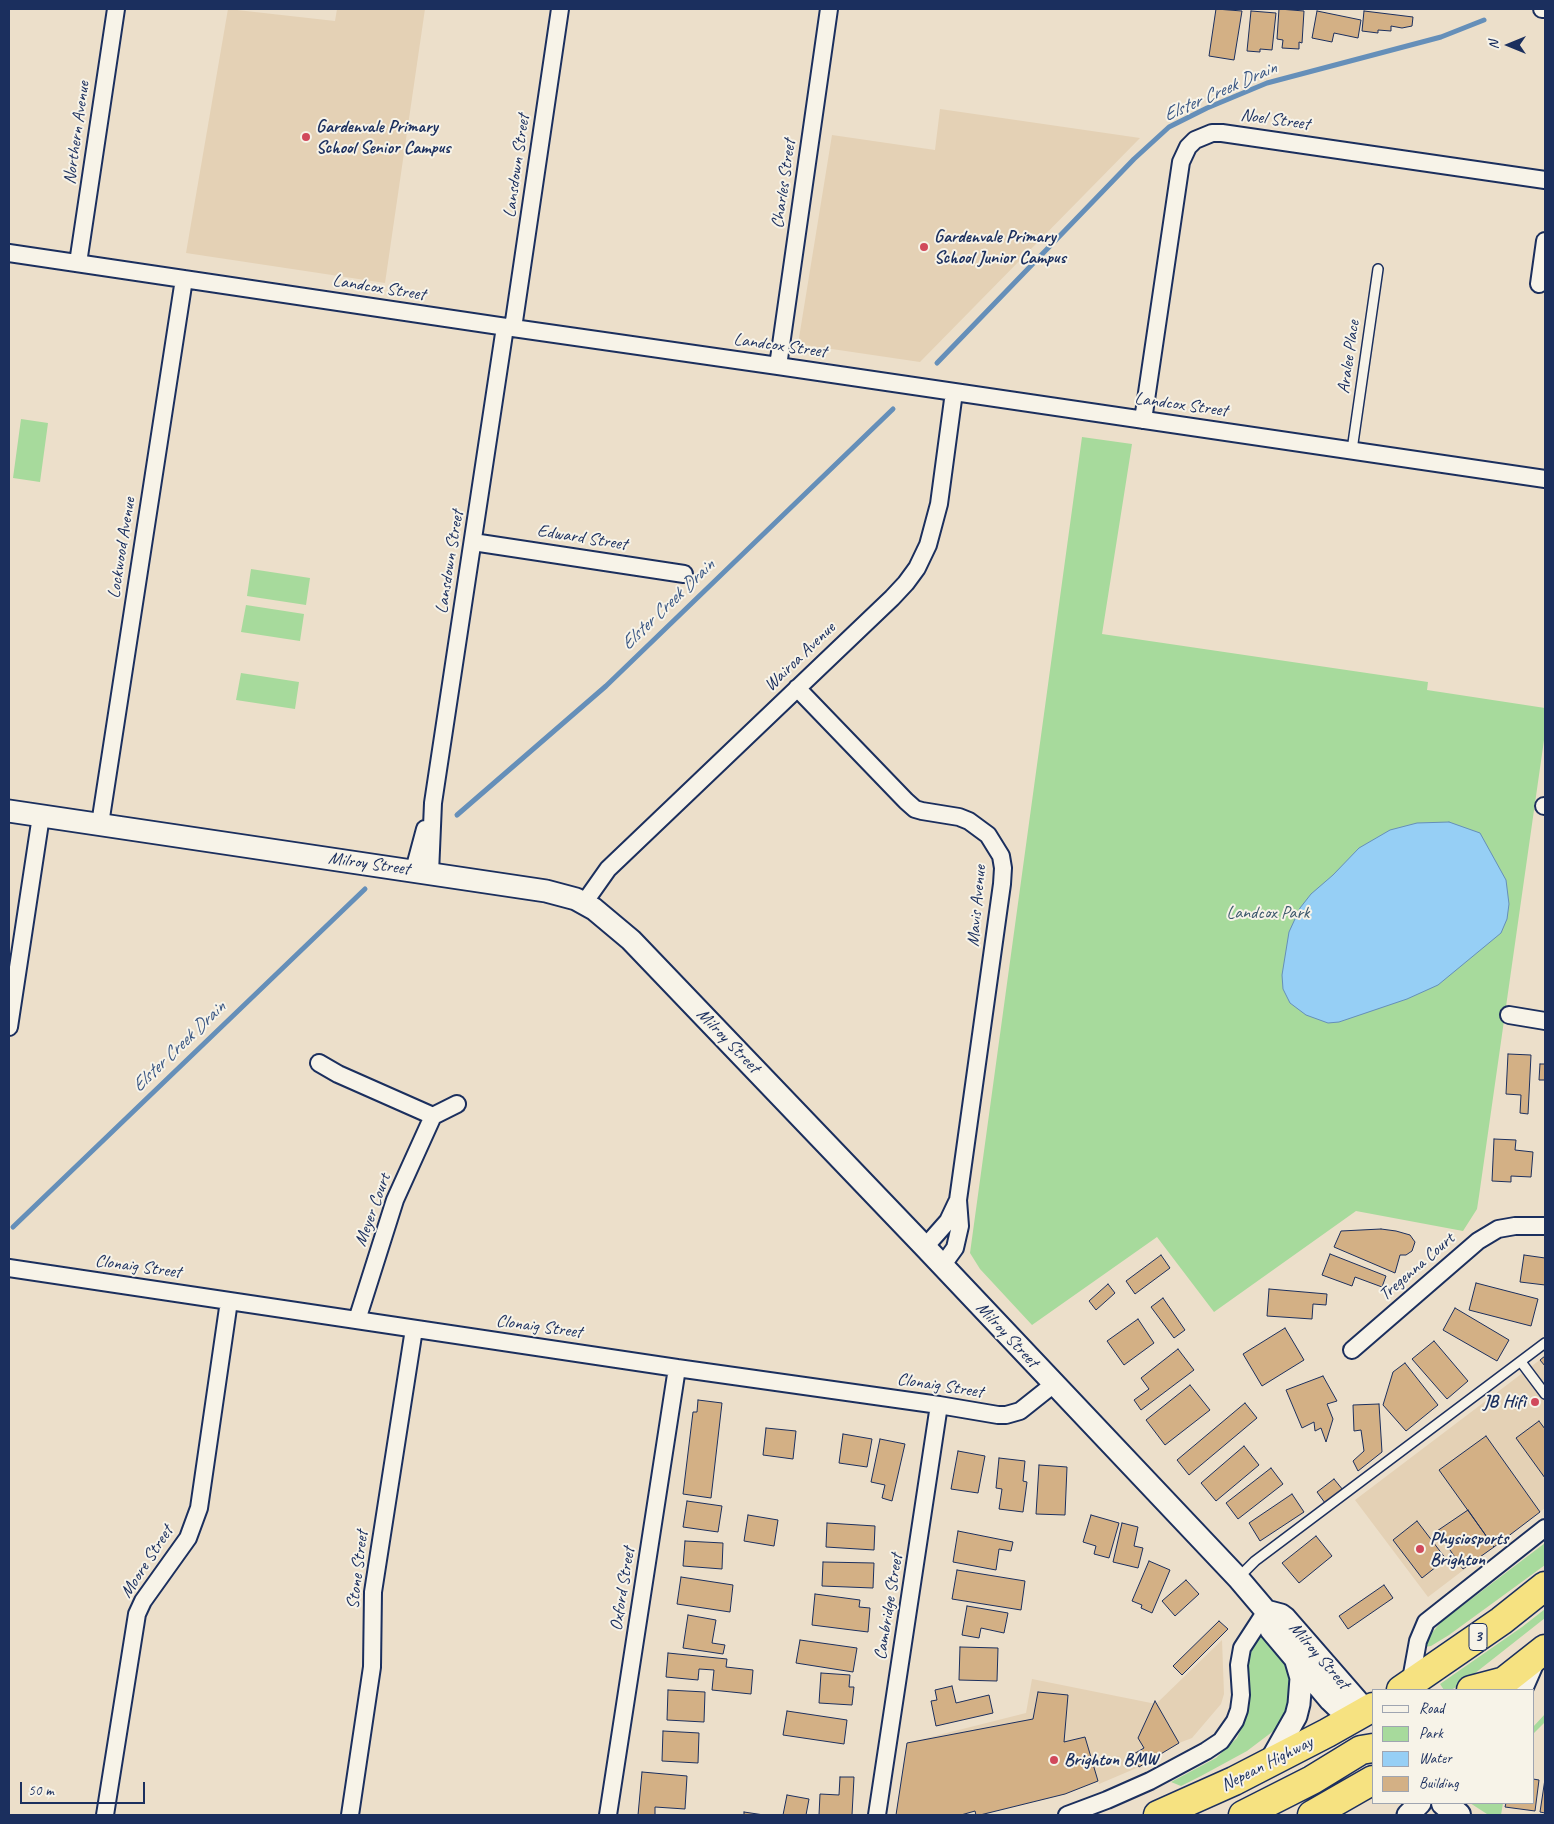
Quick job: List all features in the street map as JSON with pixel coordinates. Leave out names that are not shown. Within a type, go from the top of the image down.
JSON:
[{"type":"highway","name":"3","points":[[1408,1688],[1545,1586]]},
{"type":"highway","points":[[1483,1689],[1506,1687],[1540,1653]]},
{"type":"highway","name":"Nepean Highway","points":[[1158,1815],[1206,1795],[1367,1717]]},
{"type":"highway","points":[[1252,1813],[1312,1780],[1360,1750],[1372,1748]]},
{"type":"highway","points":[[1252,1813],[1265,1765]]},
{"type":"highway","points":[[1312,1815],[1372,1781]]},
{"type":"main road","points":[[1445,1804],[1458,1815]]},
{"type":"street","name":"Northern Avenue","points":[[78,263],[116,9]]},
{"type":"street","name":"Lansdown Street","points":[[422,872],[473,542],[560,9]]},
{"type":"street","name":"Charles Street","points":[[778,366],[829,9]]},
{"type":"street","name":"Noel Street","points":[[1143,420],[1181,162],[1188,147],[1195,140],[1212,133],[1222,133],[1545,180]]},
{"type":"street","points":[[1539,284],[1545,241]]},
{"type":"street","name":"Landcox Street","points":[[9,253],[1545,479]]},
{"type":"street","name":"Lockwood Avenue","points":[[100,824],[184,279]]},
{"type":"street","name":"Wairoa Avenue","points":[[584,903],[608,869],[892,598],[917,568],[928,546],[938,504],[954,392]]},
{"type":"street","name":"Edward Street","points":[[473,542],[684,574]]},
{"type":"street","name":"Mavis Avenue","points":[[797,688],[915,809],[959,817],[969,821],[988,835],[1000,856],[1003,868],[1002,884],[958,1200],[960,1226],[955,1248],[942,1266]]},
{"type":"street","name":"Milroy Street","points":[[9,811],[546,891],[584,903],[604,915],[631,940],[925,1247],[1238,1578],[1266,1611],[1271,1630],[1330,1700],[1367,1717]]},
{"type":"street","points":[[9,1027],[41,816]]},
{"type":"street","points":[[1509,1015],[1545,1021]]},
{"type":"street","points":[[319,1063],[338,1074],[433,1116],[457,1104]]},
{"type":"street","name":"Meyer Court","points":[[357,1320],[395,1200],[433,1116]]},
{"type":"street","name":"Mavis Avenue","points":[[925,1247],[948,1221],[958,1200]]},
{"type":"street","name":"Tregenna Court","points":[[1352,1350],[1478,1241],[1498,1229],[1515,1226],[1545,1226]]},
{"type":"street","name":"Clonaig Street","points":[[9,1268],[1006,1415],[1020,1411],[1054,1384]]},
{"type":"street","name":"Moore Street","points":[[104,1815],[137,1614],[143,1601],[188,1538],[199,1508],[229,1301]]},
{"type":"street","name":"Stone Street","points":[[350,1815],[372,1667],[373,1592],[414,1329]]},
{"type":"street","name":"Oxford Street","points":[[608,1815],[677,1368]]},
{"type":"street","name":"Cambridge Street","points":[[877,1815],[939,1405]]},
{"type":"street","points":[[1408,1688],[1418,1641],[1426,1622],[1545,1528]]},
{"type":"street","points":[[1067,1815],[1150,1781],[1221,1741],[1235,1721],[1239,1710],[1241,1695],[1239,1665],[1242,1648],[1266,1611]]},
{"type":"street","name":"Milroy Street","points":[[1266,1611],[1285,1618],[1367,1717]]},
{"type":"street","points":[[1265,1765],[1296,1716],[1301,1678],[1296,1660]]},
{"type":"street","points":[[1408,1815],[1419,1804]]},
{"type":"lane","name":"Aralee Place","points":[[1352,450],[1378,269]]},
{"type":"lane","points":[[1238,1578],[1255,1561],[1545,1343]]},
{"type":"lane","points":[[1521,1362],[1545,1394]]},
{"type":"shaded area","name":"Gardenvale Primary School Senior Campus","points":[[228,9],[335,21],[337,9],[425,9],[385,283],[186,253]]},
{"type":"shaded area","name":"Gardenvale Primary School Junior Campus","points":[[940,109],[1140,138],[920,362],[798,344],[832,135],[935,150]]},
{"type":"shaded area","points":[[1545,1356],[1545,1508],[1428,1597],[1355,1500]]},
{"type":"shaded area","points":[[1222,1640],[1224,1694],[1221,1704],[1192,1738],[1179,1743],[1139,1767],[1099,1784],[1098,1781],[1065,1794],[980,1815],[976,1815],[975,1812],[961,1815],[896,1815],[907,1743],[1026,1713],[1032,1679],[1156,1704]]},
{"type":"green space","points":[[21,419],[48,423],[40,482],[13,478]]},
{"type":"green space","name":"Landcox Park","points":[[1082,437],[1132,444],[1102,634],[1428,682],[1427,690],[1545,708],[1545,733],[1477,1209],[1463,1231],[1356,1211],[1214,1312],[1157,1237],[1032,1325],[980,1269],[970,1253]]},
{"type":"green space","points":[[251,569],[310,578],[306,605],[247,596]]},
{"type":"green space","points":[[246,605],[304,614],[300,641],[241,632]]},
{"type":"green space","points":[[241,673],[299,682],[295,709],[236,700]]},
{"type":"green space","points":[[1545,1543],[1545,1565],[1449,1635],[1431,1646],[1424,1647],[1431,1634],[1441,1622]]},
{"type":"green space","points":[[1545,1609],[1545,1618],[1460,1685],[1453,1689],[1443,1689],[1440,1684]]},
{"type":"green space","points":[[1263,1635],[1288,1667],[1291,1674],[1293,1700],[1280,1726],[1247,1751],[1201,1776],[1181,1786],[1171,1782],[1216,1758],[1237,1738],[1248,1711],[1249,1656],[1256,1641]]},
{"type":"green space","points":[[1545,1714],[1545,1722],[1534,1733],[1534,1726]]},
{"type":"green space","points":[[1472,1804],[1503,1804],[1501,1815],[1487,1814]]},
{"type":"water","points":[[1449,822],[1480,833],[1506,880],[1509,904],[1507,919],[1501,933],[1438,985],[1407,999],[1339,1022],[1328,1023],[1306,1015],[1290,1003],[1283,989],[1282,975],[1289,932],[1300,908],[1311,894],[1333,875],[1359,848],[1390,830],[1417,823]]},
{"type":"building","points":[[1216,9],[1242,11],[1234,60],[1209,56]]},
{"type":"building","points":[[1279,9],[1304,11],[1302,43],[1299,42],[1299,49],[1282,48],[1283,40],[1277,39]]},
{"type":"building","points":[[1251,11],[1276,13],[1272,50],[1260,49],[1260,52],[1247,51]]},
{"type":"building","points":[[1317,11],[1361,20],[1358,38],[1334,33],[1332,42],[1312,38]]},
{"type":"building","points":[[1364,11],[1413,17],[1412,26],[1402,28],[1391,26],[1391,31],[1378,30],[1378,33],[1362,31]]},
{"type":"building","points":[[1508,1054],[1531,1055],[1528,1114],[1520,1113],[1521,1095],[1506,1094]]},
{"type":"building","points":[[1540,1064],[1545,1064],[1545,1080],[1539,1080]]},
{"type":"building","points":[[1494,1139],[1516,1140],[1515,1150],[1533,1152],[1531,1177],[1511,1176],[1511,1182],[1492,1181]]},
{"type":"building","points":[[1381,1229],[1410,1235],[1415,1242],[1412,1251],[1406,1255],[1400,1255],[1395,1273],[1334,1247],[1341,1231]]},
{"type":"building","points":[[1330,1254],[1386,1276],[1382,1287],[1355,1277],[1352,1286],[1322,1275]]},
{"type":"building","points":[[1161,1255],[1170,1268],[1135,1294],[1126,1281]]},
{"type":"building","points":[[1524,1255],[1545,1258],[1545,1285],[1520,1282]]},
{"type":"building","points":[[1476,1283],[1538,1299],[1531,1326],[1469,1310]]},
{"type":"building","points":[[1108,1284],[1115,1293],[1096,1310],[1089,1301]]},
{"type":"building","points":[[1269,1289],[1327,1294],[1326,1305],[1313,1304],[1312,1319],[1267,1316]]},
{"type":"building","points":[[1163,1298],[1185,1330],[1174,1338],[1151,1307]]},
{"type":"building","points":[[1455,1308],[1509,1340],[1497,1361],[1443,1330]]},
{"type":"building","points":[[1138,1319],[1154,1343],[1124,1365],[1107,1341]]},
{"type":"building","points":[[1285,1328],[1304,1360],[1262,1386],[1243,1354]]},
{"type":"building","points":[[1434,1341],[1468,1381],[1447,1399],[1412,1359]]},
{"type":"building","points":[[1178,1349],[1194,1370],[1141,1410],[1134,1400],[1149,1389],[1141,1378]]},
{"type":"building","points":[[1545,1356],[1545,1366],[1540,1360]]},
{"type":"building","points":[[1405,1363],[1438,1405],[1406,1431],[1383,1405],[1393,1372]]},
{"type":"building","points":[[1323,1376],[1337,1401],[1327,1404],[1333,1419],[1326,1442],[1321,1428],[1315,1431],[1314,1422],[1302,1428],[1286,1390]]},
{"type":"building","points":[[1190,1385],[1210,1410],[1165,1445],[1146,1420]]},
{"type":"building","points":[[698,1400],[722,1403],[711,1498],[683,1494],[693,1412],[697,1412]]},
{"type":"building","points":[[1245,1403],[1257,1418],[1189,1475],[1177,1460]]},
{"type":"building","points":[[1379,1404],[1382,1452],[1358,1471],[1353,1461],[1364,1451],[1361,1430],[1354,1431],[1353,1405]]},
{"type":"building","points":[[1539,1421],[1545,1429],[1545,1478],[1516,1438]]},
{"type":"building","points":[[766,1428],[796,1431],[793,1459],[763,1455]]},
{"type":"building","points":[[843,1434],[872,1439],[867,1467],[839,1463]]},
{"type":"building","points":[[1486,1436],[1540,1512],[1494,1547],[1439,1470]]},
{"type":"building","points":[[880,1439],[905,1444],[892,1501],[882,1498],[885,1485],[871,1482]]},
{"type":"building","points":[[1244,1446],[1259,1465],[1216,1501],[1201,1483]]},
{"type":"building","points":[[958,1451],[985,1456],[978,1493],[951,1489]]},
{"type":"building","points":[[999,1458],[1025,1461],[1023,1481],[1027,1482],[1023,1512],[999,1509],[1002,1489],[996,1488]]},
{"type":"building","points":[[1039,1465],[1067,1467],[1065,1515],[1036,1514]]},
{"type":"building","points":[[1271,1468],[1283,1484],[1238,1519],[1226,1503]]},
{"type":"building","points":[[1334,1479],[1343,1490],[1325,1503],[1317,1492]]},
{"type":"building","points":[[1292,1494],[1304,1512],[1260,1541],[1249,1523]]},
{"type":"building","points":[[687,1501],[722,1506],[718,1532],[683,1527]]},
{"type":"building","points":[[1468,1510],[1494,1547],[1463,1569],[1437,1531]]},
{"type":"building","points":[[748,1515],[778,1520],[774,1546],[744,1541]]},
{"type":"building","points":[[1091,1515],[1119,1523],[1109,1558],[1094,1554],[1096,1546],[1083,1542]]},
{"type":"building","name":"Physiosports Brighton","points":[[1417,1521],[1446,1559],[1422,1578],[1393,1540]]},
{"type":"building","points":[[827,1523],[875,1526],[874,1550],[826,1547]]},
{"type":"building","points":[[1122,1523],[1138,1527],[1134,1546],[1143,1548],[1138,1568],[1113,1562]]},
{"type":"building","points":[[958,1531],[1013,1542],[1011,1551],[999,1549],[996,1570],[953,1562]]},
{"type":"building","points":[[1316,1536],[1332,1556],[1299,1583],[1282,1563]]},
{"type":"building","points":[[685,1541],[723,1543],[722,1569],[683,1566]]},
{"type":"building","points":[[1149,1561],[1170,1570],[1152,1613],[1141,1608],[1142,1605],[1132,1601]]},
{"type":"building","points":[[823,1562],[874,1563],[873,1588],[822,1586]]},
{"type":"building","points":[[957,1570],[1025,1581],[1021,1610],[952,1599]]},
{"type":"building","points":[[681,1577],[733,1585],[730,1612],[677,1604]]},
{"type":"building","points":[[1186,1580],[1199,1594],[1175,1616],[1162,1601]]},
{"type":"building","points":[[1384,1585],[1393,1598],[1348,1629],[1339,1616]]},
{"type":"building","points":[[815,1594],[860,1600],[859,1607],[870,1608],[868,1632],[812,1625]]},
{"type":"building","points":[[967,1606],[1008,1613],[1004,1633],[981,1628],[979,1638],[962,1635]]},
{"type":"building","points":[[688,1615],[716,1620],[712,1643],[725,1645],[723,1654],[683,1648]]},
{"type":"building","points":[[1219,1621],[1228,1629],[1182,1675],[1173,1666]]},
{"type":"building","points":[[800,1640],[857,1648],[853,1672],[796,1663]]},
{"type":"building","points":[[960,1647],[998,1648],[997,1681],[959,1680]]},
{"type":"building","points":[[668,1653],[727,1659],[726,1667],[753,1670],[751,1694],[712,1690],[714,1670],[699,1669],[698,1680],[666,1677]]},
{"type":"building","points":[[821,1673],[850,1675],[849,1687],[854,1687],[852,1705],[819,1703]]},
{"type":"building","points":[[952,1686],[956,1703],[989,1695],[993,1713],[936,1726],[931,1701],[937,1700],[935,1690]]},
{"type":"building","points":[[668,1690],[705,1692],[704,1722],[667,1720]]},
{"type":"building","points":[[1038,1692],[1068,1695],[1064,1742],[1085,1737],[1098,1781],[1065,1794],[980,1815],[976,1815],[975,1811],[961,1815],[896,1815],[907,1743],[1033,1719]]},
{"type":"building","points":[[1155,1701],[1179,1743],[1139,1767],[1132,1755],[1144,1748],[1138,1738]]},
{"type":"building","points":[[787,1711],[847,1720],[844,1744],[783,1735]]},
{"type":"building","points":[[663,1731],[699,1733],[698,1763],[662,1761]]},
{"type":"building","points":[[642,1772],[687,1776],[685,1809],[655,1807],[655,1815],[638,1815]]},
{"type":"building","points":[[840,1777],[854,1777],[852,1815],[819,1815],[820,1794],[839,1795]]},
{"type":"building","points":[[1534,1779],[1539,1780],[1535,1811],[1505,1807],[1506,1804],[1534,1804]]},
{"type":"building","points":[[1545,1779],[1545,1813],[1540,1812]]},
{"type":"building","points":[[787,1795],[809,1799],[806,1815],[783,1815]]},
{"type":"building","points":[[744,1812],[764,1815],[744,1815]]},
{"type":"waterway","name":"Elster Creek Drain","points":[[937,363],[1134,159],[1169,127],[1207,108],[1267,83],[1441,37],[1484,20]]},
{"type":"waterway","name":"Elster Creek Drain","points":[[457,815],[606,686],[893,409]]},
{"type":"waterway","name":"Elster Creek Drain","points":[[13,1227],[365,889]]},
{"type":"place","name":"Gardenvale Primary School Senior Campus","points":[[306,137]]},
{"type":"place","name":"Gardenvale Primary School Junior Campus","points":[[924,247]]},
{"type":"place","name":"JB Hifi","points":[[1535,1402]]},
{"type":"place","name":"Physiosports Brighton","points":[[1420,1549]]},
{"type":"place","name":"Brighton BMW","points":[[1054,1760]]}]
